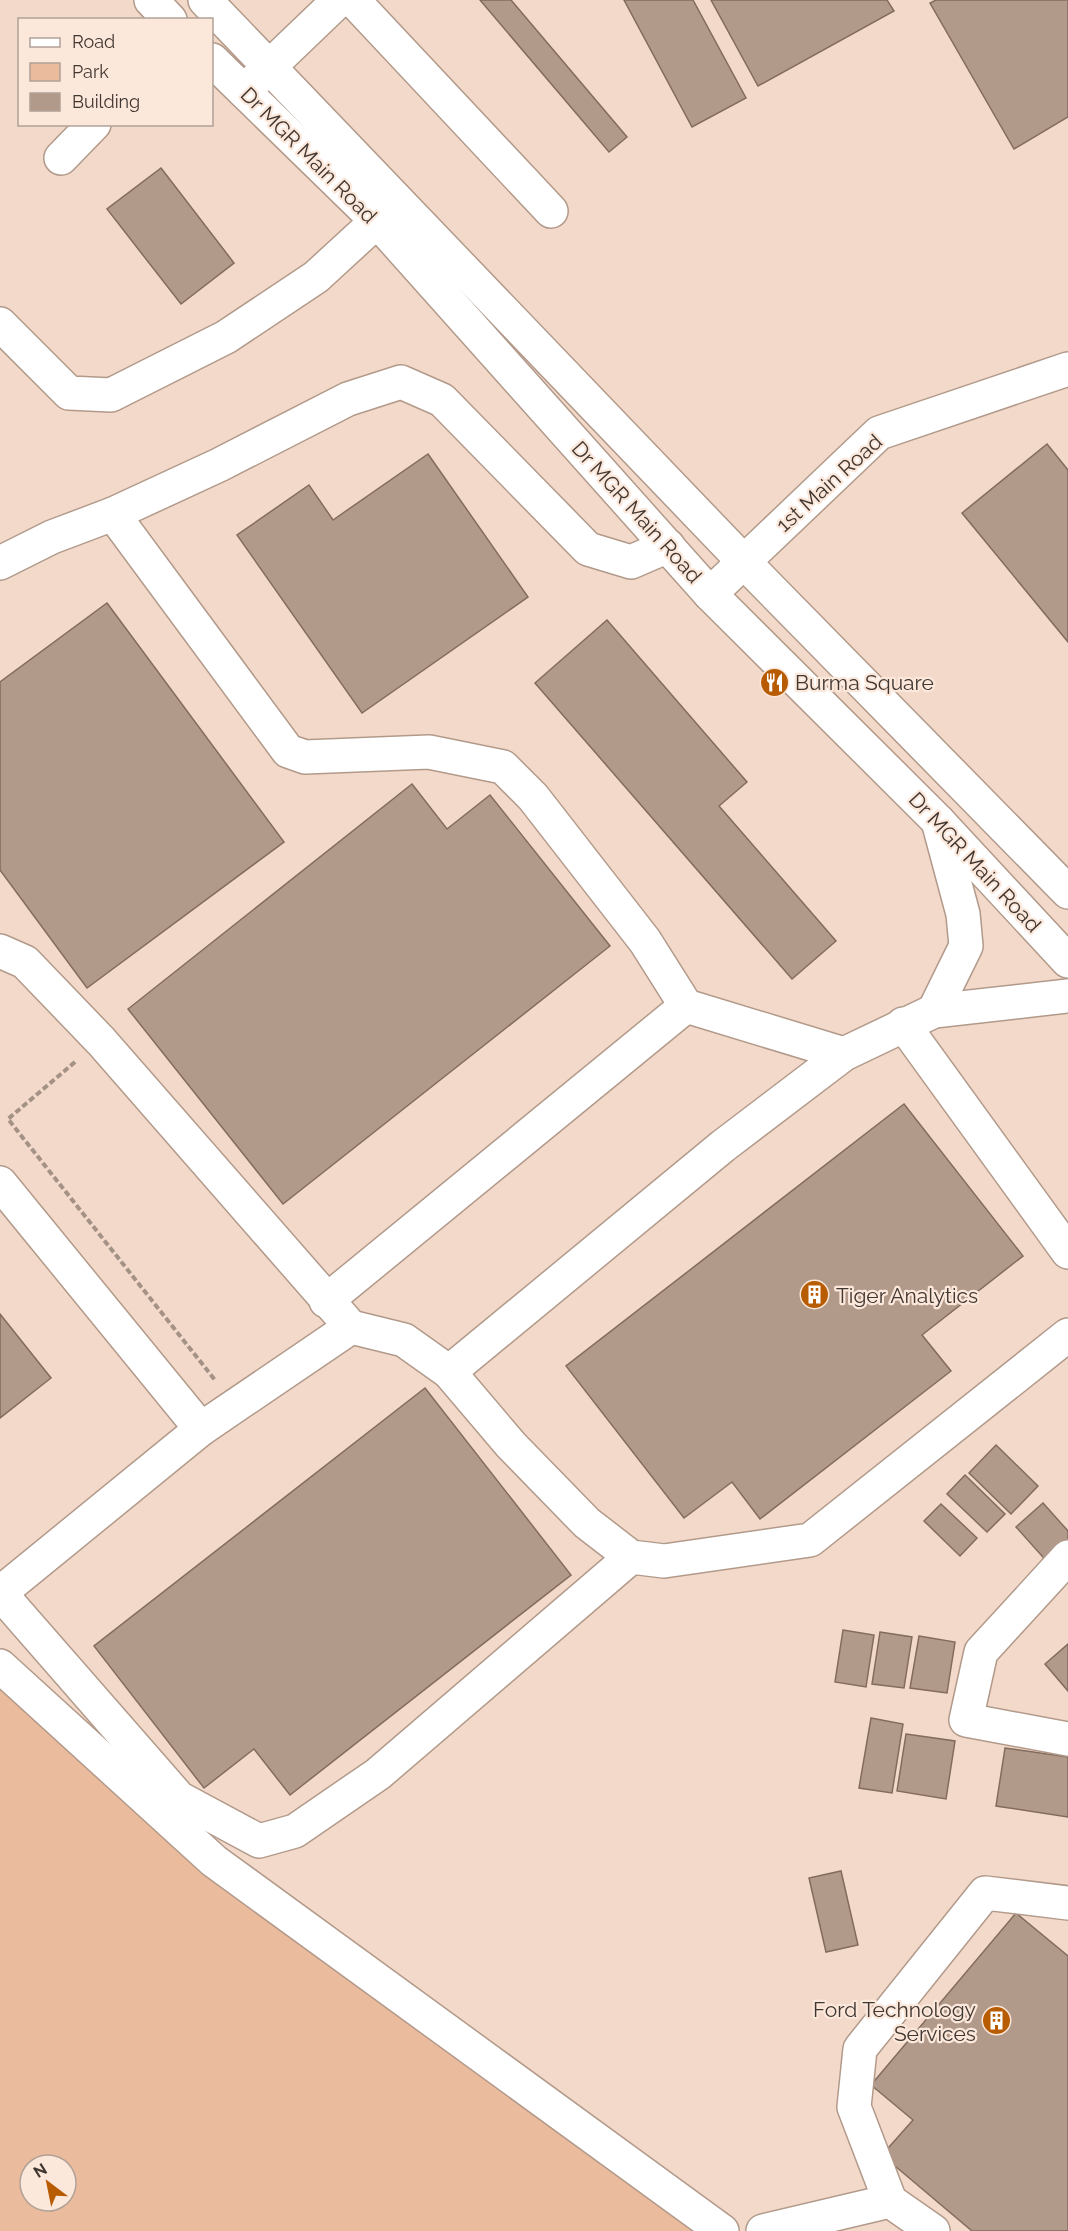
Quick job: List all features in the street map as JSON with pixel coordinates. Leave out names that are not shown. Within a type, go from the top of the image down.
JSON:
[{"type":"main road","points":[[150,0],[168,18]]},
{"type":"main road","name":"Dr MGR Main Road","points":[[205,0],[744,562],[1068,891]]},
{"type":"main road","points":[[244,91],[339,0]]},
{"type":"main road","points":[[352,0],[551,211]]},
{"type":"main road","name":"Dr MGR Main Road","points":[[213,61],[377,221],[710,594],[938,821],[1068,960]]},
{"type":"main road","points":[[61,158],[92,126]]},
{"type":"main road","points":[[0,324],[69,393],[111,395],[226,337],[316,277],[377,221]]},
{"type":"main road","name":"1st Main Road","points":[[710,594],[879,433],[1068,369]]},
{"type":"main road","points":[[0,563],[52,537],[113,514],[219,465],[348,399],[401,382],[442,400],[588,549],[631,562],[668,546]]},
{"type":"main road","points":[[113,514],[288,752],[305,757],[429,752],[502,766],[532,797],[645,941],[686,1006],[844,1054]]},
{"type":"main road","points":[[934,1011],[966,946],[963,914],[938,821]]},
{"type":"main road","points":[[0,951],[25,962],[101,1041],[351,1327],[404,1340],[449,1372],[511,1445],[587,1523],[631,1557],[664,1561],[810,1540],[1068,1335]]},
{"type":"main road","points":[[449,1372],[723,1146],[844,1054],[934,1011],[1068,996]]},
{"type":"main road","points":[[326,1301],[686,1006]]},
{"type":"main road","points":[[903,1024],[1068,1252]]},
{"type":"main road","points":[[0,1183],[201,1429]]},
{"type":"main road","points":[[351,1327],[201,1429],[0,1593],[179,1798],[259,1841],[295,1831],[378,1774],[631,1557]]},
{"type":"main road","points":[[1068,1557],[981,1652],[966,1720],[1068,1739]]},
{"type":"main road","points":[[0,1666],[214,1861],[722,2231]]},
{"type":"main road","points":[[933,2231],[890,2201],[854,2107],[860,2049],[985,1893],[1068,1903]]},
{"type":"main road","points":[[763,2231],[890,2201]]},
{"type":"path","points":[[101,1041],[8,1119],[219,1385]]},
{"type":"green space","points":[[0,1666],[214,1861],[722,2231],[0,2231]]},
{"type":"building","points":[[480,0],[511,0],[627,137],[609,152]]},
{"type":"building","points":[[624,0],[693,0],[746,98],[692,127]]},
{"type":"building","points":[[711,0],[887,0],[894,11],[758,86]]},
{"type":"building","points":[[936,0],[1068,0],[1068,117],[1014,149],[930,3]]},
{"type":"building","points":[[161,168],[234,263],[181,304],[107,209]]},
{"type":"building","points":[[1047,444],[1068,470],[1068,642],[962,513]]},
{"type":"building","points":[[428,454],[528,597],[362,713],[237,535],[309,485],[333,520]]},
{"type":"building","points":[[107,603],[284,842],[87,988],[0,870],[0,682]]},
{"type":"building","points":[[607,620],[747,782],[719,806],[836,941],[792,979],[535,683]]},
{"type":"building","points":[[412,784],[447,829],[490,795],[610,946],[283,1204],[128,1009]]},
{"type":"building","name":"Tiger Analytics","points":[[904,1104],[1023,1256],[922,1335],[951,1371],[760,1519],[732,1482],[684,1518],[566,1366]]},
{"type":"building","points":[[0,1314],[51,1378],[0,1418]]},
{"type":"building","points":[[425,1388],[571,1575],[290,1795],[254,1749],[204,1788],[94,1646]]},
{"type":"building","points":[[996,1445],[1038,1486],[1011,1514],[969,1473]]},
{"type":"building","points":[[965,1475],[1005,1514],[987,1532],[947,1494]]},
{"type":"building","points":[[1043,1503],[1068,1531],[1068,1549],[1050,1565],[1016,1527]]},
{"type":"building","points":[[941,1504],[977,1538],[960,1556],[924,1521]]},
{"type":"building","points":[[843,1630],[874,1635],[866,1687],[835,1682]]},
{"type":"building","points":[[880,1632],[912,1637],[904,1688],[872,1684]]},
{"type":"building","points":[[919,1636],[955,1642],[947,1693],[910,1688]]},
{"type":"building","points":[[1068,1644],[1068,1691],[1045,1664]]},
{"type":"building","points":[[871,1718],[903,1724],[892,1793],[859,1788]]},
{"type":"building","points":[[906,1734],[955,1741],[946,1799],[897,1791]]},
{"type":"building","points":[[1005,1748],[1068,1757],[1068,1817],[996,1806]]},
{"type":"building","points":[[841,1871],[858,1945],[826,1952],[809,1878]]},
{"type":"building","name":"Ford Technology Services","points":[[1016,1913],[1068,1956],[1068,2231],[972,2231],[882,2155],[913,2120],[871,2085]]},
{"type":"place","name":"Burma Square","points":[[774,682]]},
{"type":"place","name":"Tiger Analytics","points":[[815,1295]]},
{"type":"place","name":"Ford Technology Services","points":[[997,2021]]}]
